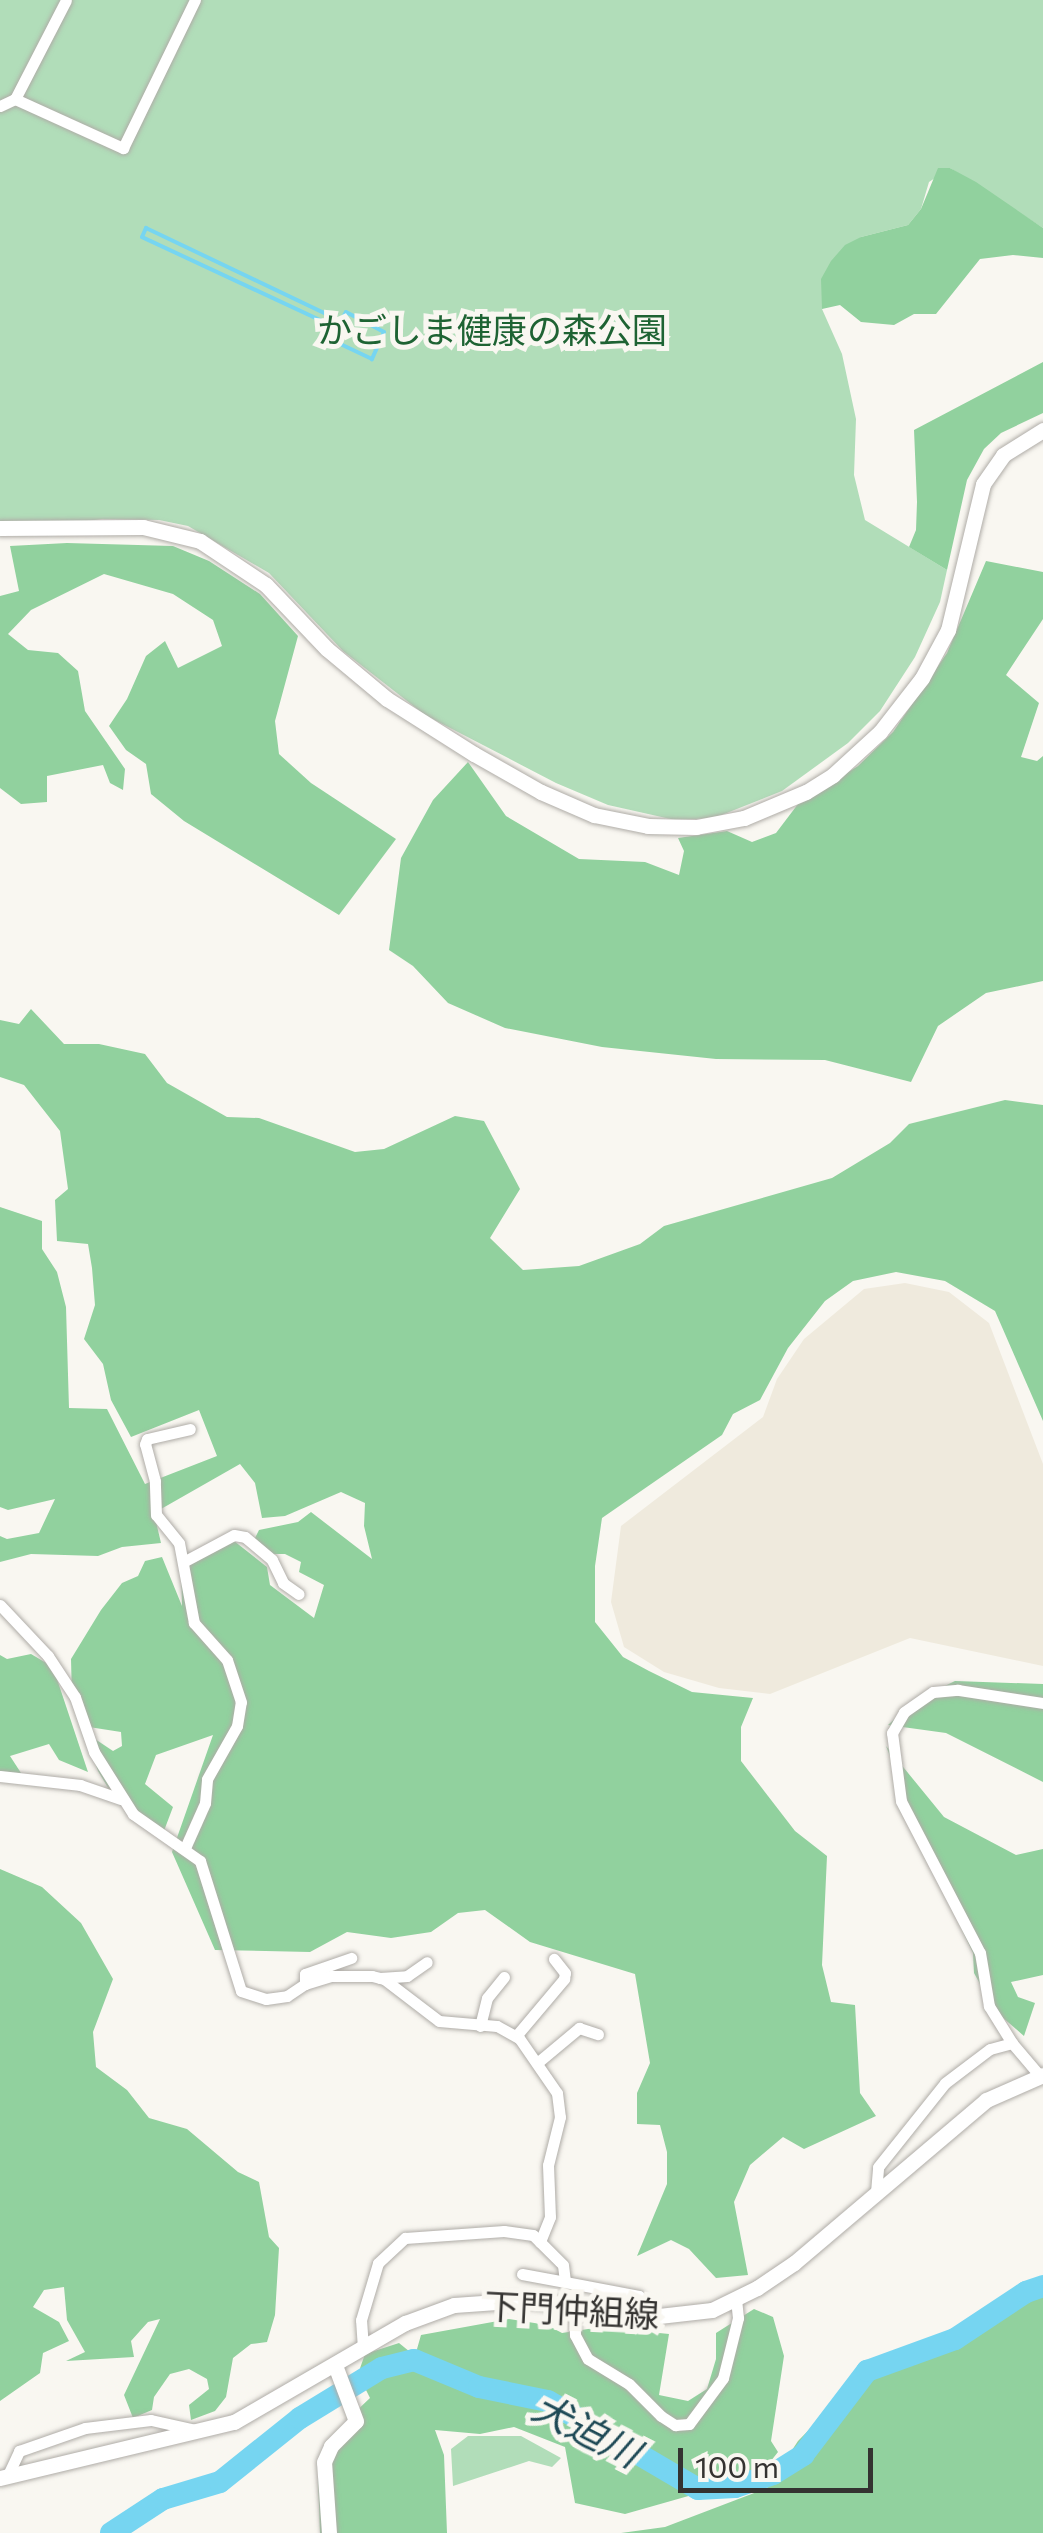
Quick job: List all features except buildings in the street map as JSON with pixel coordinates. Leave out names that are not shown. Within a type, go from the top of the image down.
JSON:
[{"type":"street","points":[[0,106],[15,99],[66,0]]},
{"type":"street","points":[[15,99],[122,148],[195,0]]},
{"type":"street","points":[[0,528],[143,527],[200,541],[266,586],[327,649],[386,699],[474,754],[550,796],[594,814],[648,826],[696,827],[744,818],[806,792],[857,756],[892,719],[922,678],[948,630],[983,484],[1003,455],[1043,430]]},
{"type":"street","points":[[185,1848],[204,1803],[207,1779],[237,1726],[242,1702],[227,1660],[194,1624],[179,1543],[156,1515],[155,1481],[145,1444],[147,1439],[190,1429]]},
{"type":"street","points":[[185,1561],[234,1536],[245,1537],[272,1560],[284,1583],[299,1594]]},
{"type":"street","points":[[0,1604],[48,1656],[75,1697],[94,1752],[141,1823],[200,1861],[234,1980],[241,1991],[266,1999],[287,1996],[305,1984],[332,1976],[407,1976],[427,1962]]},
{"type":"street","points":[[1042,2076],[1012,2043],[990,2006],[980,1953],[901,1801],[892,1733],[918,1699],[934,1692],[958,1690],[1043,1704]]},
{"type":"street","points":[[0,1776],[80,1785],[125,1800]]},
{"type":"street","points":[[305,1984],[305,1974],[350,1958]]},
{"type":"street","points":[[516,2036],[564,1979],[566,1973],[554,1959]]},
{"type":"street","points":[[480,2026],[487,1998],[504,1977]]},
{"type":"street","points":[[380,1978],[438,2021],[497,2026],[516,2036],[557,2092],[560,2117],[548,2164],[550,2217],[540,2242]]},
{"type":"street","points":[[537,2063],[579,2028],[598,2034]]},
{"type":"street","points":[[876,2192],[878,2166],[945,2083],[990,2049],[1012,2043]]},
{"type":"street","name":"下門仲組線","points":[[4,2478],[202,2433],[261,2410],[428,2312],[465,2303],[525,2300],[643,2315],[688,2314],[736,2300],[794,2263],[986,2100],[1042,2076]]},
{"type":"street","points":[[363,2348],[361,2320],[378,2263],[405,2238],[504,2230],[533,2235],[563,2266],[565,2282]]},
{"type":"street","points":[[522,2274],[639,2296],[643,2315]]},
{"type":"street","points":[[574,2306],[575,2335],[588,2359],[630,2384],[675,2425],[689,2424],[723,2378],[738,2318],[736,2300]]},
{"type":"street","points":[[329,2533],[324,2462],[331,2446],[356,2421],[353,2404],[335,2365]]},
{"type":"street","points":[[4,2478],[19,2451],[85,2428],[151,2420],[172,2421],[202,2433]]},
{"type":"shaded area","points":[[905,1283],[949,1292],[989,1323],[1043,1464],[1043,1666],[910,1638],[770,1694],[719,1688],[664,1672],[624,1647],[611,1602],[621,1526],[763,1417],[777,1379],[804,1339],[864,1289]]},
{"type":"green space","name":"かごしま健康の森公園","points":[[0,0],[1043,0],[1043,228],[950,168],[929,182],[921,209],[908,225],[861,237],[822,309],[842,354],[856,419],[854,475],[865,520],[947,570],[940,602],[915,657],[880,711],[848,743],[782,791],[714,818],[675,820],[608,805],[556,783],[425,715],[343,651],[269,573],[188,526],[159,520],[102,519],[0,532]]},
{"type":"green space","points":[[938,168],[950,168],[976,182],[1043,228],[1043,258],[1013,255],[980,259],[936,314],[914,314],[894,325],[861,322],[840,305],[822,309],[821,279],[831,261],[845,245],[861,237],[908,225],[921,209]]},
{"type":"green space","points":[[1043,362],[1043,413],[1001,433],[984,449],[967,480],[947,570],[909,547],[916,530],[914,430]]},
{"type":"green space","points":[[10,546],[173,546],[209,561],[260,594],[298,636],[275,721],[279,754],[311,783],[396,839],[339,915],[184,821],[151,794],[146,764],[126,750],[109,726],[127,699],[146,656],[165,641],[178,668],[222,646],[213,620],[173,594],[104,574],[31,610],[8,634],[28,650],[58,653],[78,671],[85,711],[125,769],[123,790],[110,783],[103,765],[47,776],[47,802],[21,804],[0,788],[0,596],[19,591]]},
{"type":"green space","points":[[986,561],[1043,572],[1043,619],[1006,675],[1039,703],[1021,757],[1037,761],[1043,756],[1043,981],[986,993],[938,1026],[911,1082],[825,1060],[716,1059],[602,1047],[505,1028],[448,1003],[413,966],[389,950],[401,858],[433,800],[468,762],[506,816],[579,859],[645,862],[679,875],[684,851],[678,838],[727,831],[752,842],[776,833],[798,804],[858,766],[893,732],[947,653]]},
{"type":"green space","points":[[31,1009],[64,1044],[99,1044],[145,1054],[167,1083],[227,1117],[259,1118],[355,1152],[384,1149],[455,1116],[484,1121],[520,1189],[490,1238],[523,1270],[579,1266],[640,1244],[664,1226],[832,1178],[890,1143],[909,1124],[1005,1100],[1043,1105],[1043,1421],[995,1311],[945,1281],[896,1272],[853,1281],[825,1301],[788,1348],[760,1400],[733,1414],[722,1435],[602,1518],[595,1566],[595,1622],[623,1657],[692,1692],[753,1698],[741,1727],[741,1761],[795,1831],[827,1856],[822,1965],[831,2002],[855,2005],[860,2093],[876,2116],[804,2149],[783,2137],[750,2165],[734,2202],[748,2275],[716,2278],[689,2249],[671,2240],[637,2256],[667,2184],[667,2152],[660,2125],[637,2124],[637,2093],[650,2063],[635,1974],[530,1942],[485,1910],[458,1913],[431,1932],[391,1938],[347,1932],[310,1952],[215,1950],[172,1852],[213,1735],[156,1755],[145,1784],[173,1807],[162,1836],[113,1796],[98,1771],[83,1731],[113,1751],[122,1746],[121,1732],[89,1727],[72,1698],[71,1659],[101,1610],[122,1583],[138,1576],[145,1561],[162,1557],[182,1606],[181,1560],[229,1537],[267,1567],[270,1585],[314,1618],[324,1585],[299,1572],[301,1562],[285,1554],[264,1554],[253,1542],[259,1530],[298,1522],[311,1512],[372,1559],[364,1526],[365,1503],[341,1492],[285,1516],[262,1518],[255,1483],[240,1464],[154,1513],[161,1543],[122,1547],[98,1556],[31,1554],[0,1562],[0,1536],[7,1539],[39,1533],[55,1499],[8,1510],[0,1507],[0,1207],[42,1221],[42,1249],[57,1272],[66,1307],[69,1408],[107,1409],[145,1484],[217,1456],[199,1410],[131,1437],[111,1400],[103,1364],[84,1339],[95,1305],[92,1268],[88,1244],[57,1241],[55,1200],[68,1189],[60,1131],[24,1085],[0,1077],[0,1020],[19,1024]]},
{"type":"green space","points":[[31,1654],[53,1667],[88,1772],[59,1760],[49,1744],[10,1756],[21,1773],[0,1772],[0,1655],[7,1659]]},
{"type":"green space","points":[[955,1681],[1043,1684],[1043,1782],[946,1733],[888,1725],[914,1701]]},
{"type":"green space","points":[[886,1746],[944,1817],[1016,1855],[1043,1849],[1043,1975],[1011,1982],[1018,1997],[1035,2003],[1024,2036],[995,2011],[974,1973],[973,1953],[939,1881]]},
{"type":"green space","points":[[0,1869],[42,1887],[81,1923],[113,1979],[93,2032],[96,2067],[127,2090],[149,2118],[187,2129],[238,2172],[259,2182],[269,2237],[279,2248],[275,2315],[267,2342],[251,2344],[233,2358],[226,2397],[215,2411],[191,2420],[189,2405],[209,2389],[207,2379],[189,2369],[170,2374],[154,2397],[152,2410],[133,2418],[124,2395],[160,2319],[148,2322],[131,2341],[134,2357],[66,2361],[85,2352],[67,2320],[64,2287],[44,2290],[33,2307],[59,2322],[69,2341],[43,2353],[40,2373],[0,2401]]},
{"type":"green space","points":[[1043,2285],[1043,2533],[621,2533],[665,2527],[767,2488],[798,2441],[849,2389],[995,2308],[1016,2290]]},
{"type":"green space","points":[[754,2309],[773,2317],[784,2356],[771,2441],[778,2452],[759,2476],[625,2514],[575,2503],[565,2447],[514,2427],[480,2434],[435,2430],[444,2455],[447,2533],[320,2533],[318,2479],[351,2416],[370,2398],[358,2374],[365,2354],[399,2343],[415,2356],[421,2335],[509,2319],[547,2325],[562,2333],[601,2327],[669,2334],[659,2395],[688,2401],[707,2389],[716,2359],[716,2333]]},
{"type":"green space","points":[[468,2436],[521,2436],[561,2458],[552,2467],[529,2461],[453,2486],[451,2449]]},
{"type":"waterway","points":[[146,228],[341,321],[346,312],[384,332],[372,359],[334,341],[337,328],[142,237],[146,228]]},
{"type":"waterway","name":"犬迫川","points":[[111,2533],[163,2499],[220,2482],[300,2418],[382,2368],[414,2360],[479,2387],[548,2401],[698,2489],[735,2487],[773,2474],[803,2455],[867,2371],[955,2339],[1026,2292],[1043,2286]]}]
